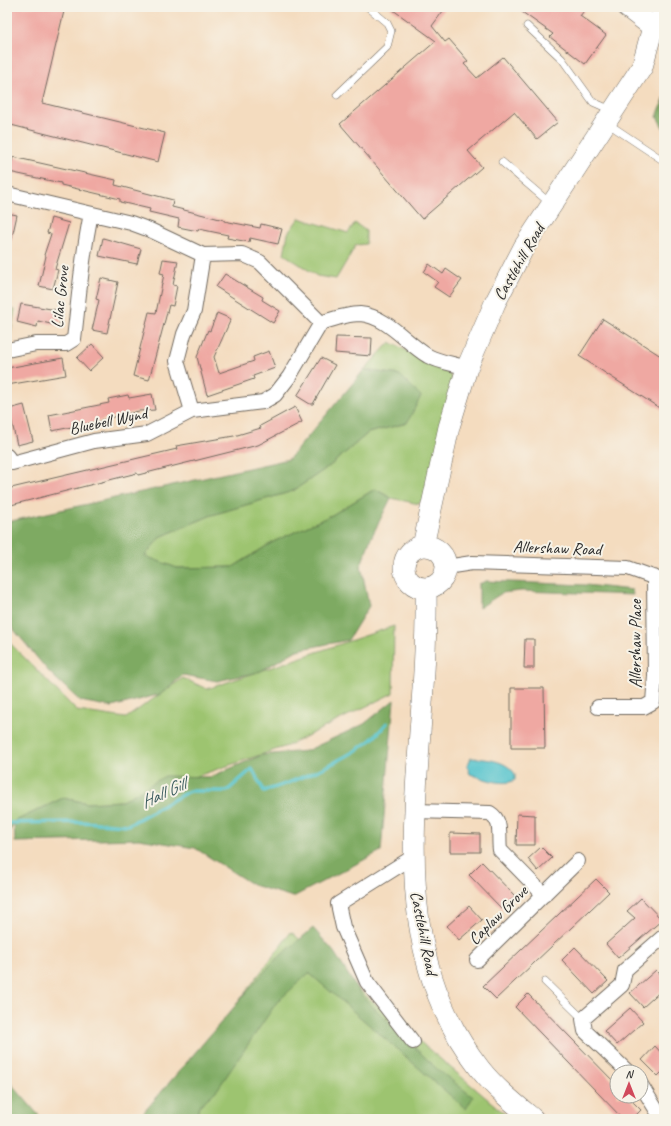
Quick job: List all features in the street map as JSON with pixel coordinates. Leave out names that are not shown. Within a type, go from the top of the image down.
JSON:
[{"type":"main road","points":[[627,7],[658,20]]},
{"type":"main road","name":"Castlehill Road","points":[[437,555],[430,516],[449,427],[467,368],[506,282],[524,247],[553,206],[642,66],[658,20]]},
{"type":"main road","points":[[410,553],[437,555],[443,579],[437,584],[426,588],[420,587],[410,581],[405,571],[406,559],[410,553]]},
{"type":"main road","name":"Castlehill Road","points":[[426,588],[426,629],[414,811],[413,857],[417,913],[426,963],[444,1012],[462,1044],[481,1070],[533,1119]]},
{"type":"street","points":[[7,194],[144,227],[203,255],[242,254],[260,262],[321,323],[345,315],[361,314],[373,317],[386,323],[429,357],[467,368]]},
{"type":"street","name":"Lilac Grove","points":[[7,350],[36,344],[66,344],[74,339],[84,247],[91,214]]},
{"type":"street","points":[[192,411],[177,361],[184,334],[194,311],[203,255]]},
{"type":"street","name":"Bluebell Wynd","points":[[7,456],[12,463],[94,441],[147,434],[192,411],[249,405],[263,402],[275,395],[289,377],[321,323]]},
{"type":"street","name":"Allershaw Road","points":[[437,555],[472,563],[628,568],[659,579]]},
{"type":"street","name":"Allershaw Place","points":[[598,707],[644,707],[653,702],[659,579]]},
{"type":"street","name":"Caplaw Grove","points":[[414,811],[490,813],[494,816],[499,826],[500,850],[544,895]]},
{"type":"street","points":[[413,857],[338,904],[343,927],[367,982],[413,1042]]},
{"type":"street","name":"Caplaw Grove","points":[[477,960],[578,861]]},
{"type":"street","points":[[619,1064],[585,1032],[582,1019],[622,985],[625,970],[664,936]]},
{"type":"street","points":[[649,1098],[662,1119]]},
{"type":"lane","points":[[337,95],[387,47],[391,31],[387,23],[368,7]]},
{"type":"lane","points":[[527,26],[562,59],[593,102],[664,161]]},
{"type":"lane","points":[[502,162],[553,206]]},
{"type":"lane","points":[[545,982],[582,1019]]},
{"type":"green space","points":[[664,98],[664,129],[657,117]]},
{"type":"green space","points":[[299,218],[348,233],[355,223],[366,231],[366,244],[356,245],[336,279],[317,276],[284,254],[288,233]]},
{"type":"green space","points":[[7,307],[15,310],[10,337],[7,336]]},
{"type":"green space","points":[[390,342],[449,373],[452,379],[452,389],[431,492],[419,504],[391,498],[375,489],[332,515],[273,542],[233,567],[177,568],[144,556],[160,537],[212,515],[293,491],[331,465],[368,433],[407,423],[400,375],[364,370]]},
{"type":"green space","points":[[364,370],[400,375],[421,396],[407,423],[368,433],[331,465],[293,491],[212,515],[160,537],[145,556],[177,568],[233,567],[273,542],[332,515],[375,489],[391,498],[371,538],[361,565],[369,606],[348,640],[297,650],[259,672],[217,681],[183,675],[161,694],[112,707],[80,701],[49,672],[10,625],[7,624],[7,522],[289,459]]},
{"type":"green space","points":[[486,581],[586,585],[632,590],[633,595],[521,591],[502,593],[479,608],[479,584]]},
{"type":"green space","points":[[394,626],[393,693],[287,746],[122,801],[87,803],[63,798],[7,825],[7,640],[77,711],[126,718],[183,678],[207,689]]},
{"type":"green space","points":[[394,700],[381,851],[293,897],[253,885],[195,848],[139,839],[15,842],[14,823],[7,837],[7,825],[63,798],[87,803],[122,801],[165,776],[210,777],[262,755],[306,751],[364,724]]},
{"type":"green space","points":[[313,928],[334,952],[361,995],[437,1069],[473,1097],[466,1109],[309,973],[277,1002],[217,1090],[199,1106],[196,1119],[138,1119],[272,963]]},
{"type":"green space","points":[[291,932],[511,1119],[150,1119]]},
{"type":"green space","points":[[7,1079],[42,1119],[7,1119]]},
{"type":"water","points":[[471,758],[496,761],[507,766],[515,774],[515,780],[505,783],[486,780],[470,774],[467,766]]},
{"type":"building","points":[[7,7],[65,7],[42,103],[165,133],[158,162],[7,124]]},
{"type":"building","points":[[389,7],[446,7],[432,26],[445,42],[449,39],[468,61],[464,64],[477,78],[503,57],[558,122],[537,139],[514,112],[468,151],[482,167],[422,219],[340,124],[436,41]]},
{"type":"building","points":[[515,7],[587,7],[580,16],[606,35],[585,64],[550,37],[553,34]]},
{"type":"building","points":[[13,157],[116,180],[115,185],[173,200],[172,207],[224,221],[260,228],[261,224],[282,229],[278,244],[250,238],[249,242],[227,238],[228,235],[199,229],[198,231],[178,227],[179,219],[149,212],[150,209],[120,202],[120,199],[61,185],[61,183],[9,172]]},
{"type":"building","points":[[7,213],[17,215],[11,242],[7,242]]},
{"type":"building","points":[[51,218],[69,223],[55,269],[58,270],[53,289],[39,286],[46,256],[44,255],[51,234],[47,233]]},
{"type":"building","points":[[103,238],[141,249],[137,264],[99,256]]},
{"type":"building","points":[[163,259],[178,261],[173,285],[177,286],[173,306],[169,305],[149,380],[133,376],[149,312],[156,313],[164,274],[160,273]]},
{"type":"building","points":[[429,264],[443,274],[446,269],[462,280],[449,297],[434,287],[438,282],[424,272]]},
{"type":"building","points":[[225,274],[263,297],[262,300],[280,311],[273,323],[216,287]]},
{"type":"building","points":[[101,278],[118,282],[107,333],[92,330],[99,300],[96,299]]},
{"type":"building","points":[[21,304],[63,311],[59,326],[38,321],[37,327],[17,322]]},
{"type":"building","points":[[217,313],[231,319],[214,357],[219,373],[254,361],[253,357],[269,351],[275,368],[253,376],[254,379],[207,395],[197,357]]},
{"type":"building","points":[[603,319],[664,358],[664,411],[579,356]]},
{"type":"building","points":[[336,337],[372,338],[371,356],[335,353]]},
{"type":"building","points":[[92,344],[104,357],[89,371],[77,358]]},
{"type":"building","points":[[63,358],[66,375],[7,385],[7,368]]},
{"type":"building","points":[[321,358],[335,365],[313,404],[310,404],[297,396]]},
{"type":"building","points":[[152,394],[155,410],[139,411],[101,421],[52,431],[49,415],[109,403],[108,399],[128,395],[129,398]]},
{"type":"building","points":[[24,405],[33,441],[17,445],[9,409]]},
{"type":"building","points":[[295,407],[302,422],[258,445],[138,475],[137,473],[7,506],[7,489],[177,449],[176,446],[234,436],[261,428],[260,426]]},
{"type":"building","points":[[525,639],[534,639],[534,668],[524,668]]},
{"type":"building","points":[[511,688],[544,688],[545,748],[511,748]]},
{"type":"building","points":[[517,814],[535,815],[535,845],[516,845]]},
{"type":"building","points":[[450,833],[480,834],[480,852],[450,852]]},
{"type":"building","points":[[541,847],[552,858],[538,871],[528,859]]},
{"type":"building","points":[[482,862],[515,896],[502,909],[469,875]]},
{"type":"building","points":[[596,879],[609,892],[496,999],[483,986]]},
{"type":"building","points":[[641,898],[662,920],[618,958],[606,944],[635,918],[627,911]]},
{"type":"building","points":[[469,906],[482,920],[459,940],[447,926]]},
{"type":"building","points":[[575,947],[608,981],[594,994],[562,960]]},
{"type":"building","points":[[656,970],[664,978],[664,988],[643,1007],[630,993]]},
{"type":"building","points":[[528,994],[609,1077],[609,1104],[635,1104],[641,1110],[632,1119],[623,1119],[515,1007]]},
{"type":"building","points":[[630,1008],[643,1022],[617,1045],[604,1031]]},
{"type":"building","points":[[655,1046],[664,1056],[664,1070],[658,1076],[649,1067],[649,1064],[646,1064],[642,1060]]},
{"type":"waterway","name":"Hall Gill","points":[[7,823],[82,822],[128,825],[189,791],[227,791],[252,769],[264,791],[303,777],[344,757],[370,741],[387,723]]}]
